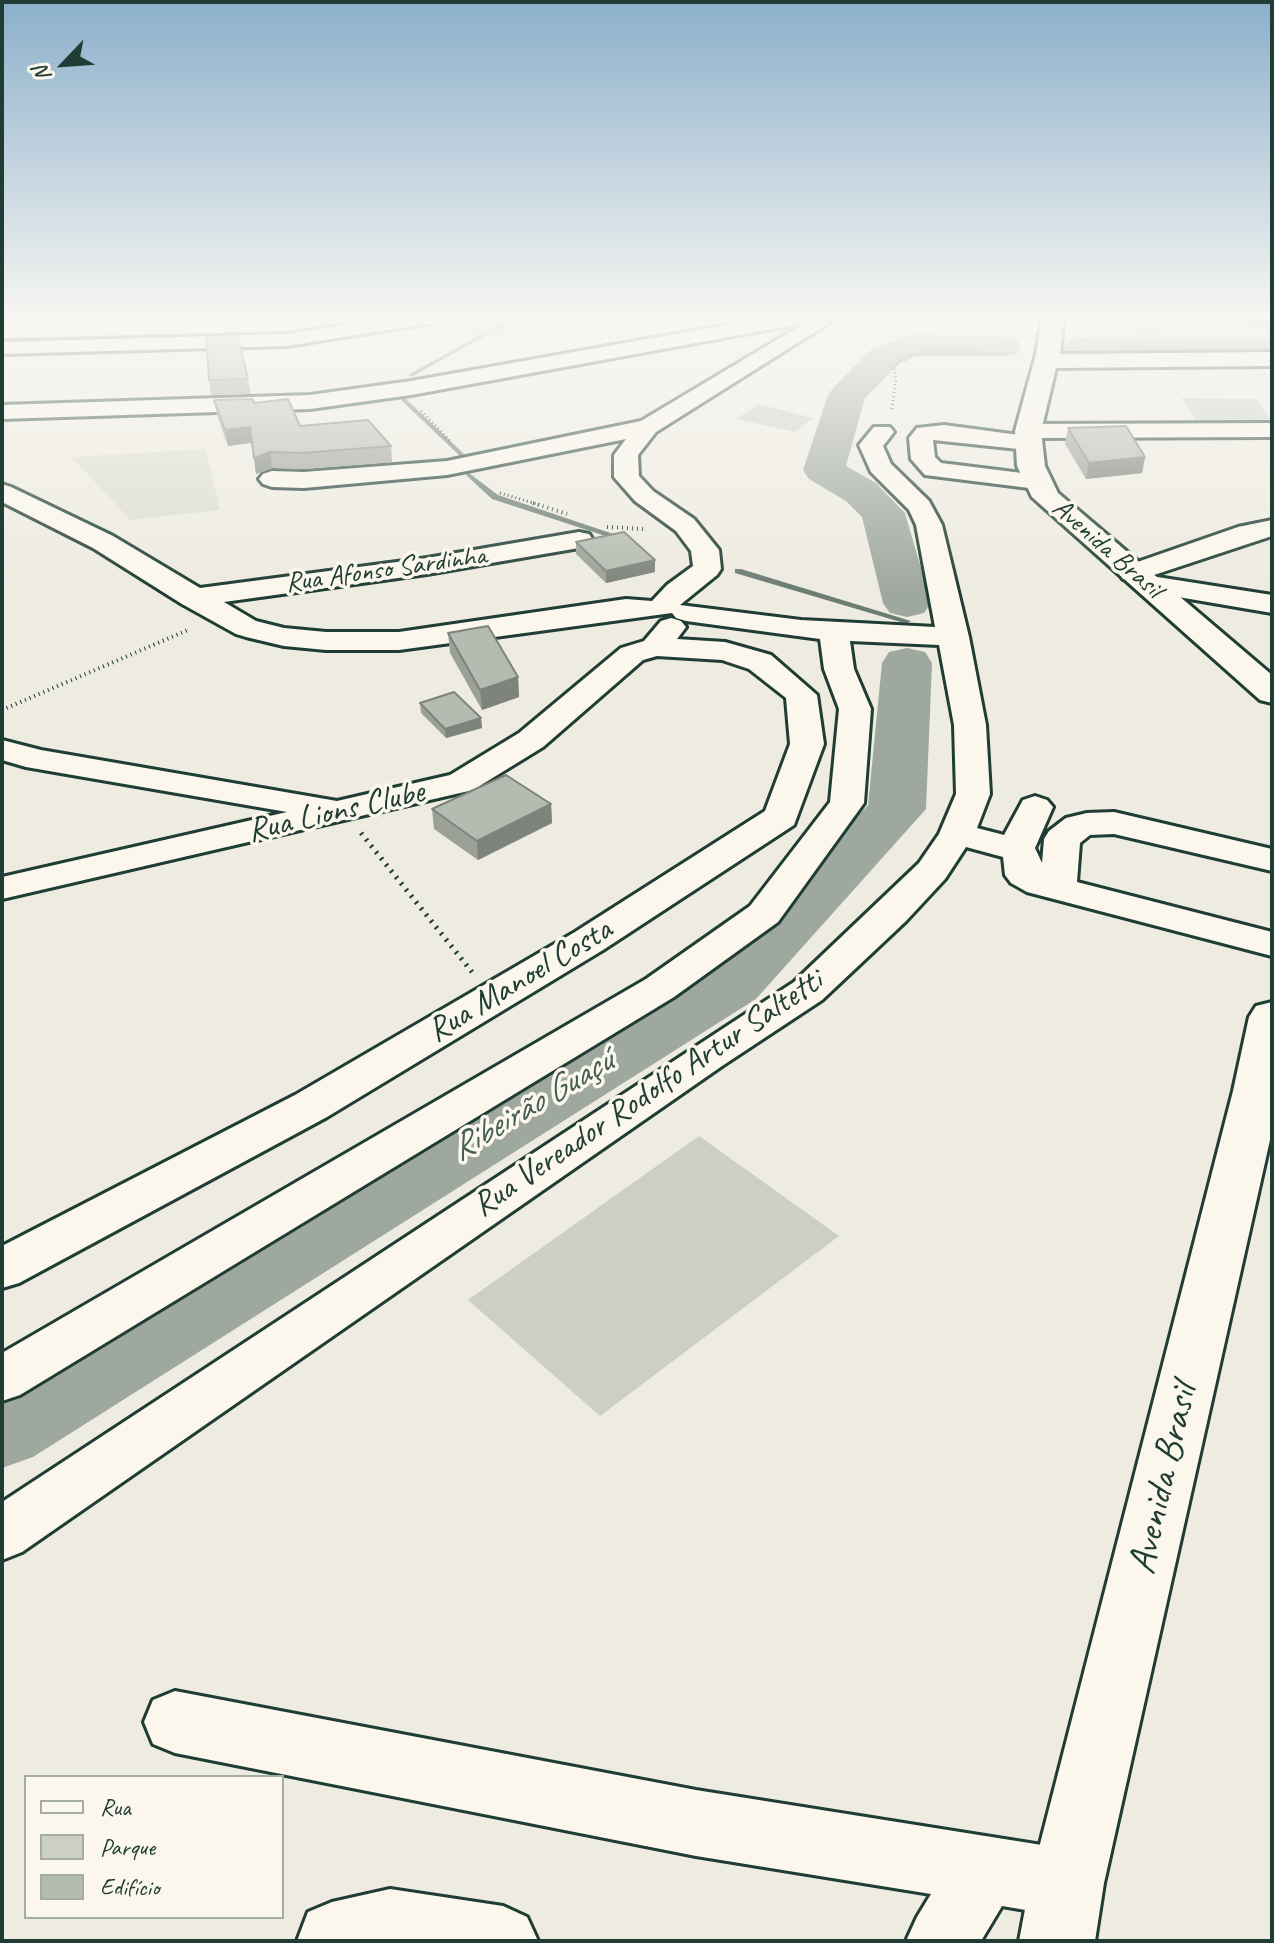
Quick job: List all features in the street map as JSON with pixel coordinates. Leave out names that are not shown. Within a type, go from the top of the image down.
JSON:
[{"type":"main road","name":"Avenida Brasil","points":[[1035,408],[1028,437],[1037,481],[1046,497],[1272,693]]},
{"type":"main road","name":"Avenida Brasil","points":[[1062,1912],[1265,1095],[1272,1017]]},
{"type":"street","points":[[2,412],[135,408]]},
{"type":"street","points":[[272,479],[369,475],[471,463],[648,427],[680,408]]},
{"type":"street","points":[[648,427],[626,455],[627,477],[644,496],[685,525]]},
{"type":"street","points":[[1037,481],[934,470],[923,459],[921,438],[925,433],[944,432],[1028,437],[1272,430]]},
{"type":"street","name":"Rua Vereador Rodolfo Artur Saltetti","points":[[2,1534],[707,1056],[808,991],[932,871],[957,834],[973,794],[970,725],[929,525],[920,507],[880,467],[871,445],[882,432]]},
{"type":"street","points":[[2,492],[114,548],[246,628],[284,637],[326,641],[399,641],[588,615],[661,624],[756,625],[954,637]]},
{"type":"street","name":"Rua Lions Clube","points":[[2,888],[461,783],[480,773],[531,740],[661,624],[699,598],[698,579],[707,569],[705,550],[685,525]]},
{"type":"street","points":[[1140,579],[1247,533],[1272,528]]},
{"type":"street","name":"Rua Afonso Sardinha","points":[[192,598],[427,566],[579,540]]},
{"type":"street","points":[[1140,579],[1272,604]]},
{"type":"street","name":"Rua Manoel Costa","points":[[2,1269],[311,1106],[589,941],[781,817],[807,744],[801,695],[760,662],[661,624]]},
{"type":"street","points":[[2,1379],[660,988],[764,914],[847,803],[855,709],[839,669],[848,630]]},
{"type":"street","points":[[2,750],[38,760],[343,811]]},
{"type":"street","points":[[1016,849],[1035,807]]},
{"type":"street","points":[[1058,888],[1062,839],[1079,826],[1087,824],[1114,823],[1272,860]]},
{"type":"street","points":[[957,834],[1016,849],[1022,853],[1024,875],[1058,888],[1272,944]]},
{"type":"street","points":[[175,1722],[696,1823],[986,1870],[1062,1912]]},
{"type":"street","points":[[941,1941],[986,1870]]},
{"type":"street","points":[[332,1941],[332,1936],[390,1923],[503,1941]]},
{"type":"path","points":[[418,408],[471,463]]},
{"type":"path","points":[[882,432],[893,408]]},
{"type":"path","points":[[579,540],[685,525]]},
{"type":"path","points":[[2,710],[223,615]]},
{"type":"path","points":[[343,811],[493,998]]},
{"type":"shaded area","points":[[206,449],[220,510],[130,520],[72,457]]},
{"type":"green space","points":[[753,408],[773,408],[813,418],[795,432],[736,419]]},
{"type":"green space","points":[[1188,408],[1262,408],[1272,421],[1197,421]]},
{"type":"green space","points":[[699,1136],[839,1236],[600,1416],[468,1300]]},
{"type":"building","points":[[217,408],[292,408],[300,426],[368,420],[391,446],[302,453],[270,452],[254,458],[250,427],[225,430]]},
{"type":"building","points":[[1126,426],[1145,457],[1089,463],[1068,428]]},
{"type":"building","points":[[624,532],[655,560],[606,571],[576,542]]},
{"type":"building","points":[[488,626],[518,677],[480,690],[448,633]]},
{"type":"building","points":[[454,692],[481,718],[445,729],[420,703]]},
{"type":"building","points":[[506,775],[551,804],[477,841],[432,809]]},
{"type":"waterway","points":[[412,408],[462,455]]},
{"type":"waterway","name":"Ribeirão Guaçú","points":[[843,408],[824,470],[861,492],[883,513],[907,603]]},
{"type":"waterway","points":[[469,475],[495,497],[624,539]]},
{"type":"waterway","points":[[738,571],[907,621]]},
{"type":"waterway","name":"Ribeirão Guaçú","points":[[2,1430],[732,984],[897,809],[907,663]]}]
